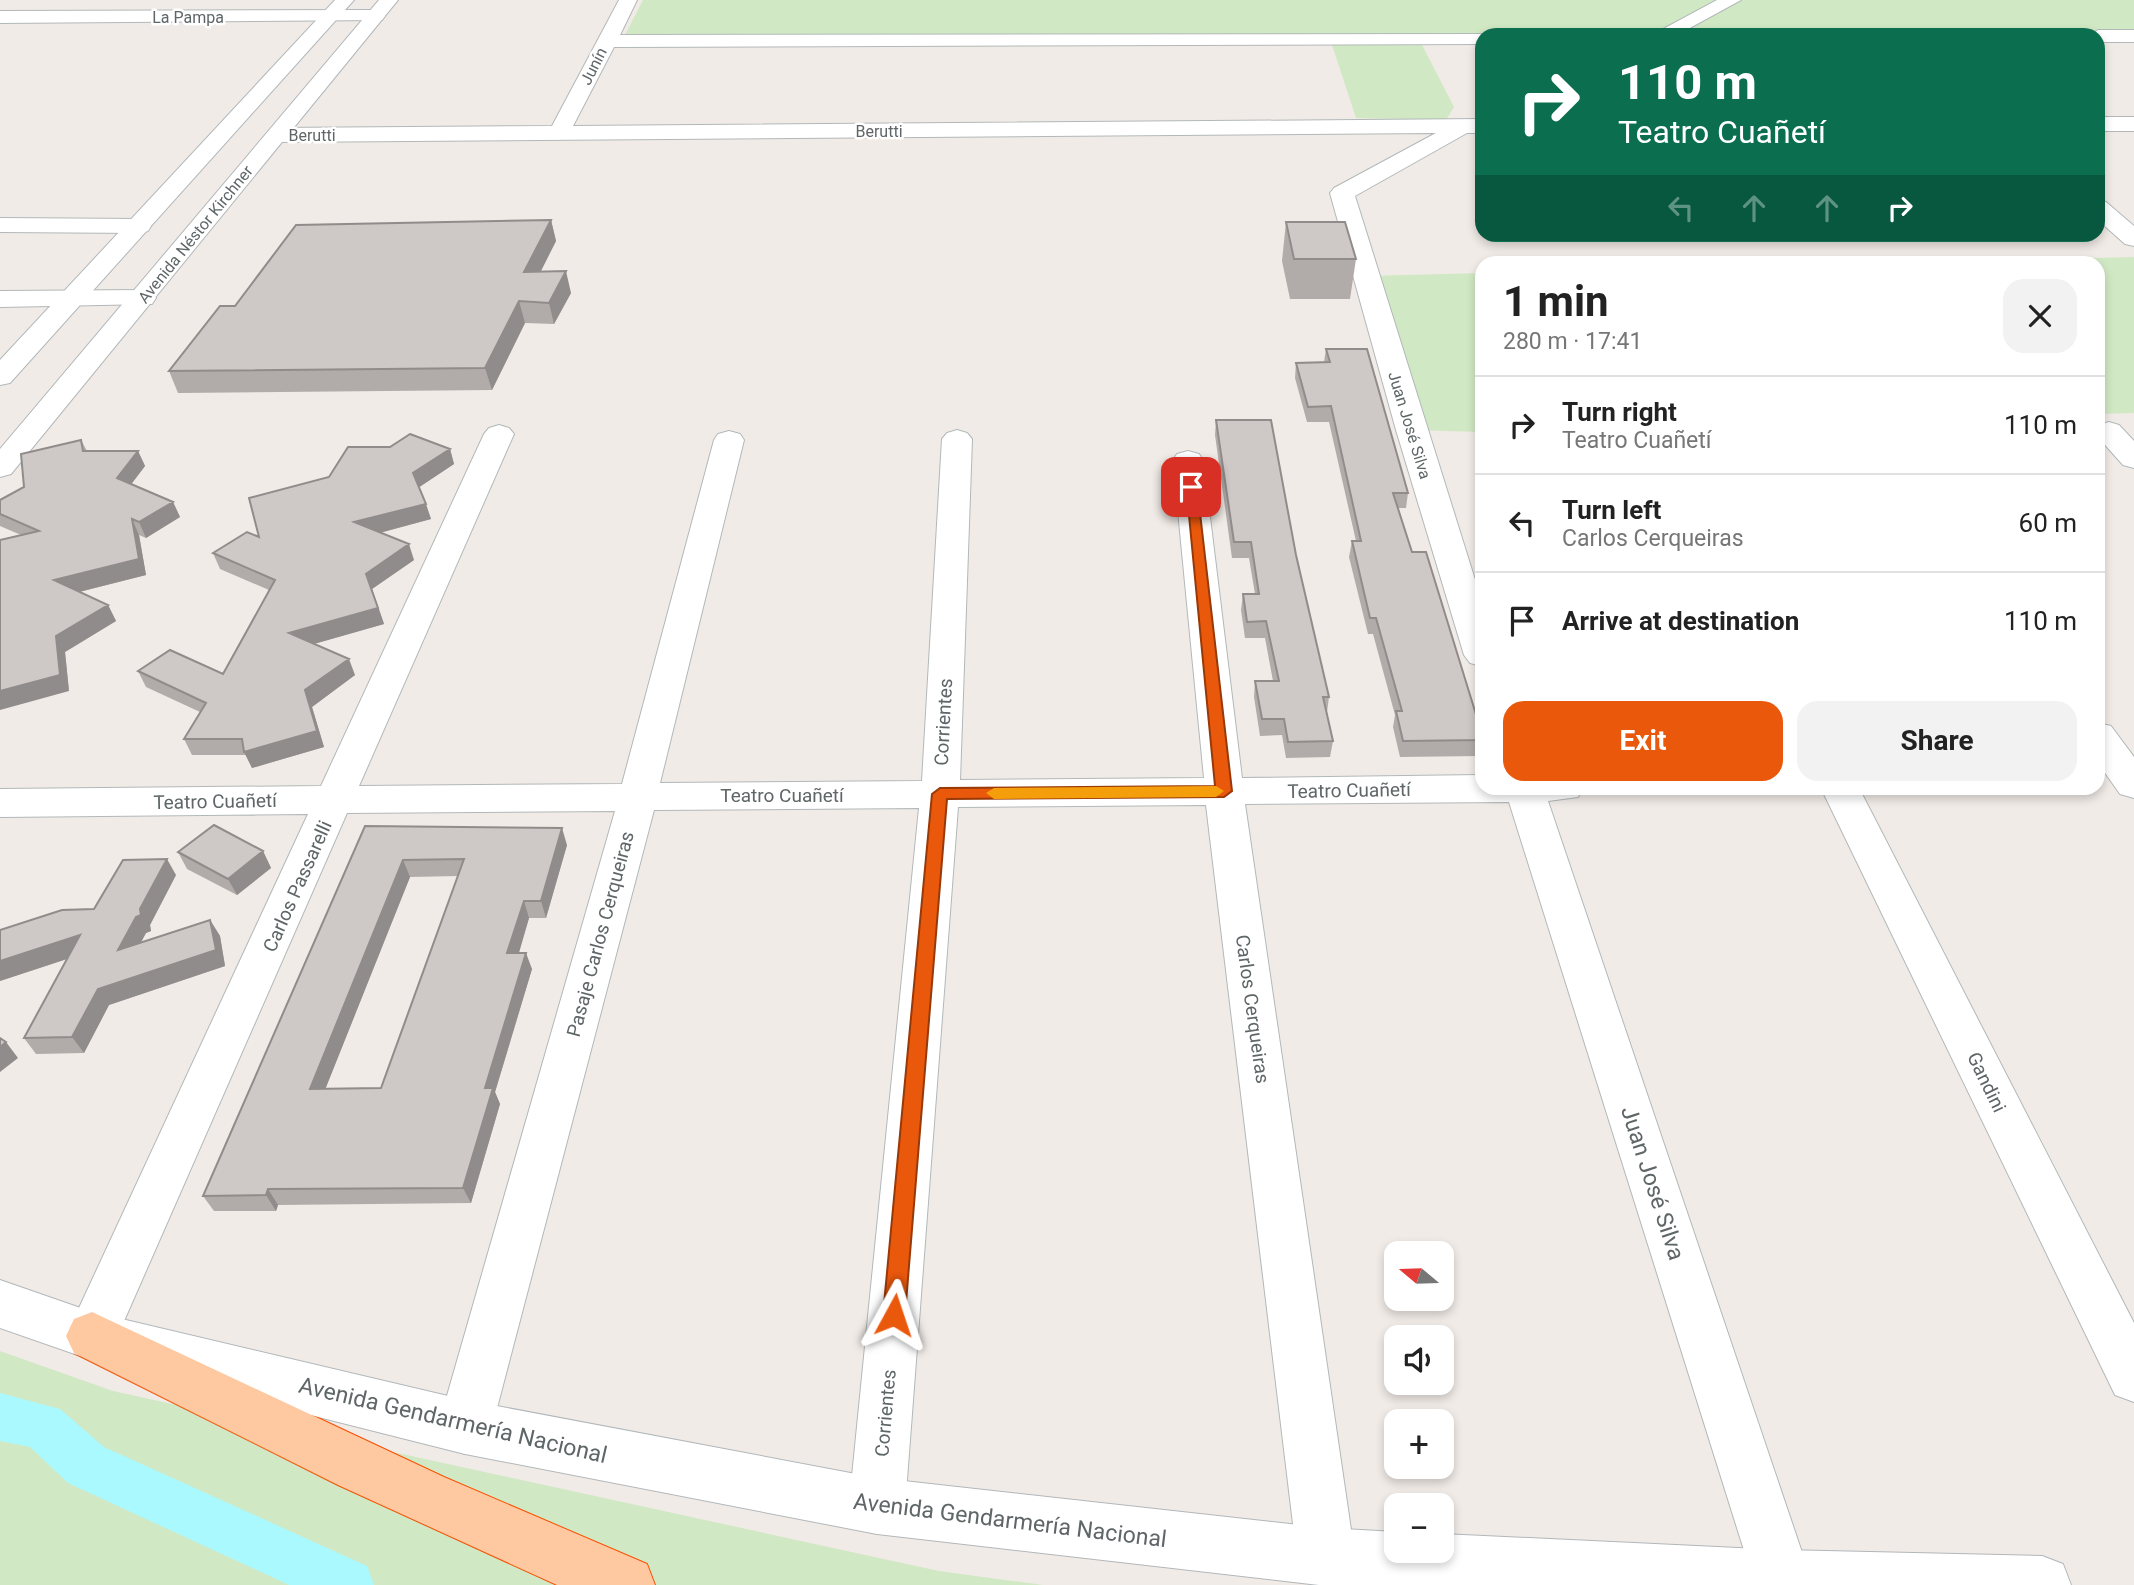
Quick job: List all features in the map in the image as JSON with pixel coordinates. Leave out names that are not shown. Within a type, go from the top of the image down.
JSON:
[{"type":"highway","points":[[92,1336],[278,1429],[521,1542],[626,1585]]},
{"type":"street","points":[[4,20],[35,0]]},
{"type":"street","name":"Junín","points":[[559,133],[628,0]]},
{"type":"street","points":[[1676,28],[1732,0]]},
{"type":"street","points":[[0,377],[338,8]]},
{"type":"street","name":"La Pampa","points":[[4,20],[382,8]]},
{"type":"street","name":"Avenida Néstor Kirchner","points":[[0,468],[382,8]]},
{"type":"street","points":[[2105,36],[2134,36]]},
{"type":"street","points":[[606,41],[1475,38]]},
{"type":"street","name":"Berutti","points":[[276,135],[1475,124]]},
{"type":"street","points":[[2105,124],[2134,124]]},
{"type":"street","name":"Juan José Silva","points":[[1475,125],[1342,192],[1411,430],[1475,633]]},
{"type":"street","points":[[2105,213],[2134,239]]},
{"type":"street","points":[[0,225],[139,226]]},
{"type":"street","points":[[0,299],[143,298]]},
{"type":"street","points":[[2109,431],[2134,459]]},
{"type":"street","name":"Carlos Passarelli","points":[[92,1336],[499,434]]},
{"type":"street","name":"Corrientes","points":[[877,1506],[940,794],[957,439]]},
{"type":"street","name":"Pasaje Carlos Cerqueiras","points":[[465,1427],[638,796],[730,440]]},
{"type":"street","name":"Carlos Cerqueiras","points":[[1188,460],[1224,791],[1326,1557]]},
{"type":"street","points":[[2105,747],[2124,782]]},
{"type":"street","name":"Teatro Cuañetí","points":[[0,803],[1475,788]]},
{"type":"street","name":"Juan José Silva","points":[[1526,795],[1782,1579]]},
{"type":"street","name":"Gandini","points":[[1843,795],[2134,1377]]},
{"type":"street","name":"Avenida Gendarmería Nacional","points":[[0,1304],[92,1336],[465,1427],[877,1506],[1326,1557],[1782,1579],[2042,1585]]},
{"type":"green space","points":[[643,0],[1721,0],[1666,28],[1475,28],[1475,34],[625,35]]},
{"type":"green space","points":[[1732,0],[2134,0],[2134,35],[2105,35],[2105,28],[1676,28]]},
{"type":"green space","points":[[1420,41],[1454,107],[1446,120],[1356,118],[1331,42]]},
{"type":"green space","points":[[2134,257],[2134,413],[2105,414],[2105,258]]},
{"type":"green space","points":[[1475,273],[1475,432],[1411,430],[1366,276]]},
{"type":"green space","points":[[0,1351],[113,1391],[939,1571],[1043,1585],[0,1585]]},
{"type":"building","points":[[551,220],[524,272],[566,271],[549,303],[519,301],[485,368],[169,371],[220,306],[235,306],[296,225]]},
{"type":"building","points":[[1286,222],[1345,222],[1356,259],[1294,259]]},
{"type":"building","points":[[1326,349],[1367,349],[1408,493],[1393,493],[1412,552],[1426,552],[1475,711],[1475,740],[1403,741],[1396,711],[1402,711],[1376,618],[1370,618],[1352,541],[1361,541],[1331,406],[1308,407],[1296,363],[1330,362]]},
{"type":"building","points":[[1216,420],[1271,420],[1296,555],[1329,697],[1323,697],[1333,741],[1288,742],[1284,719],[1262,719],[1255,681],[1279,681],[1266,621],[1247,622],[1243,594],[1259,594],[1251,542],[1234,542]]},
{"type":"building","points":[[410,434],[450,449],[413,473],[426,504],[354,522],[409,544],[366,574],[378,608],[289,633],[349,659],[305,690],[317,731],[244,752],[242,739],[184,739],[206,703],[138,671],[170,650],[223,674],[275,580],[213,553],[247,532],[259,537],[249,498],[329,477],[348,447],[390,447]]},
{"type":"building","points":[[81,440],[83,451],[138,451],[117,478],[173,502],[139,522],[132,519],[139,559],[54,580],[108,605],[56,636],[60,675],[0,691],[0,540],[39,531],[0,514],[0,500],[24,487],[21,454]]},
{"type":"building","points":[[214,825],[263,851],[228,879],[178,852]]},
{"type":"building","points":[[365,826],[562,828],[541,901],[524,901],[507,953],[526,953],[485,1088],[493,1088],[463,1188],[268,1189],[266,1195],[203,1196]],"holes":[[[464,859],[381,1088],[310,1089],[403,860]]]},
{"type":"building","points":[[167,859],[140,909],[141,915],[136,917],[118,950],[210,920],[216,950],[98,989],[72,1037],[24,1038],[80,935],[0,961],[0,930],[62,910],[94,909],[123,860]]},
{"type":"waterway","points":[[0,1417],[43,1426],[86,1465],[348,1585]]},
{"type":"slow traffic","points":[[994,793],[1216,791]]},
{"type":"route","points":[[894,1315],[940,794],[1224,791],[1191,487]]}]
